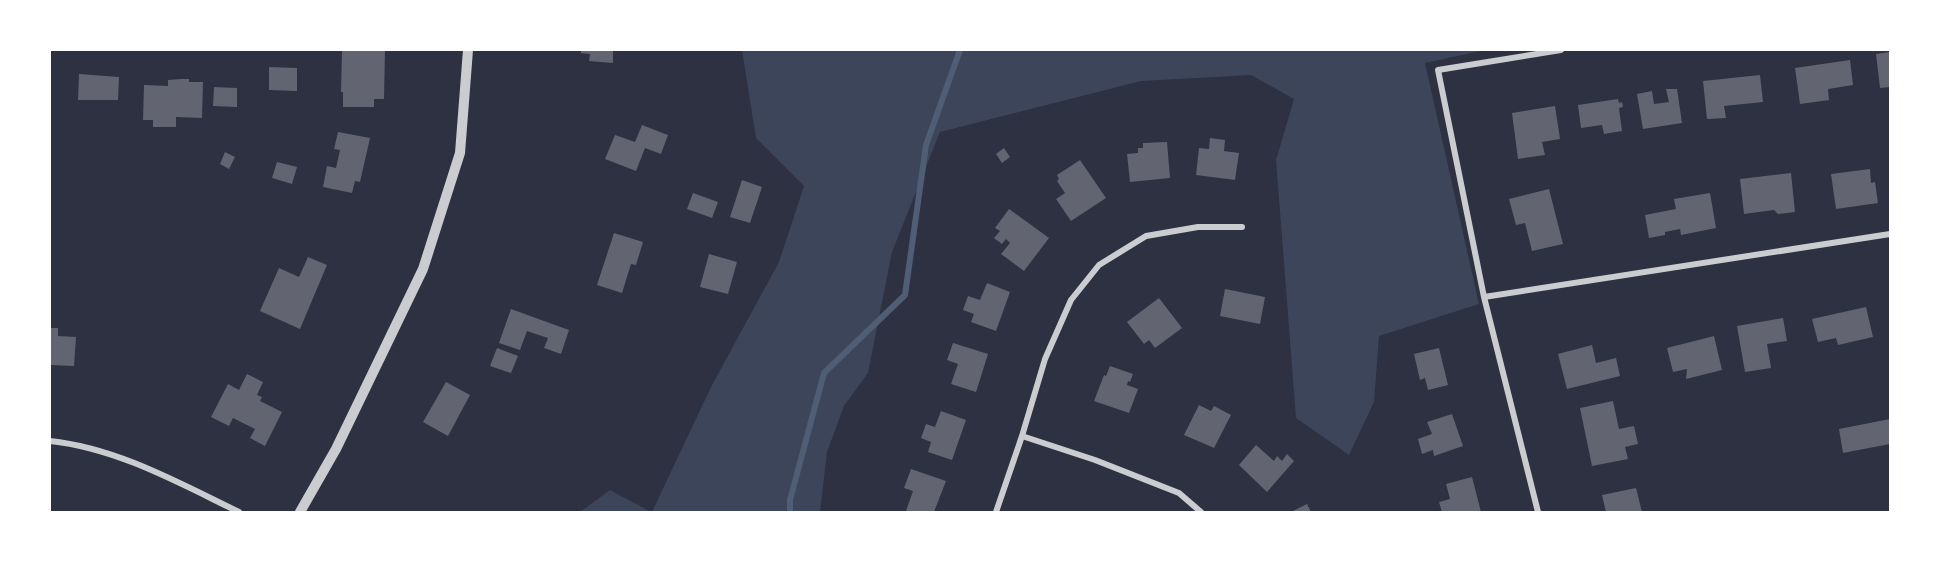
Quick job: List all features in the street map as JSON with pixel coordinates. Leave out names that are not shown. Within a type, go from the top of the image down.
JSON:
[{"type":"street","points":[[300,513],[336,449],[423,269],[460,153],[468,50]]},
{"type":"street","points":[[1538,513],[1484,297],[1438,70],[1561,50]]},
{"type":"street","points":[[996,513],[1023,436],[1045,359],[1071,300],[1099,265],[1146,237],[1198,227],[1242,227]]},
{"type":"street","points":[[1484,297],[1890,234]]},
{"type":"street","points":[[1023,436],[1095,460],[1179,493],[1201,513]]},
{"type":"street","points":[[50,441],[88,447],[132,462],[239,513]]},
{"type":"shaded area","points":[[742,50],[1485,50],[1425,63],[1479,304],[1379,336],[1374,402],[1349,455],[1296,418],[1276,160],[1294,99],[1251,75],[1141,81],[940,132],[892,252],[868,373],[844,406],[827,452],[820,512],[652,512],[711,387],[779,262],[804,186],[756,138]]},
{"type":"shaded area","points":[[610,490],[651,512],[580,512]]},
{"type":"building","points":[[342,50],[385,50],[384,99],[374,99],[374,107],[343,107]]},
{"type":"building","points":[[581,50],[613,50],[613,63],[589,61],[590,54],[581,53]]},
{"type":"building","points":[[1890,52],[1890,87],[1880,88],[1876,54]]},
{"type":"building","points":[[1850,60],[1853,85],[1828,89],[1829,100],[1800,104],[1795,68]]},
{"type":"building","points":[[269,67],[297,68],[297,91],[269,90]]},
{"type":"building","points":[[79,74],[119,77],[118,100],[78,100]]},
{"type":"building","points":[[1760,75],[1763,102],[1724,106],[1726,118],[1707,119],[1703,81]]},
{"type":"building","points":[[189,79],[189,82],[203,82],[202,118],[176,117],[176,127],[153,127],[153,120],[143,120],[144,85],[168,86],[168,80]]},
{"type":"building","points":[[214,87],[237,88],[237,107],[213,106]]},
{"type":"building","points":[[1666,89],[1677,89],[1682,123],[1643,129],[1637,94],[1652,91],[1654,104],[1669,102]]},
{"type":"building","points":[[1618,99],[1619,103],[1622,102],[1623,107],[1619,108],[1622,131],[1604,134],[1602,125],[1581,128],[1578,105]]},
{"type":"building","points":[[1555,106],[1560,139],[1542,142],[1545,155],[1518,159],[1512,113]]},
{"type":"building","points":[[642,125],[668,135],[661,154],[645,148],[636,171],[605,159],[615,135],[635,142]]},
{"type":"building","points":[[338,132],[370,138],[360,182],[355,181],[352,193],[323,187],[327,166],[336,168],[340,150],[334,149]]},
{"type":"building","points":[[1210,138],[1225,140],[1224,151],[1239,153],[1235,180],[1196,175],[1199,148],[1209,149]]},
{"type":"building","points":[[1167,142],[1170,178],[1130,182],[1127,154],[1138,153],[1138,148],[1143,148],[1143,143]]},
{"type":"building","points":[[1004,148],[1010,157],[1002,163],[996,154]]},
{"type":"building","points":[[225,152],[235,157],[229,169],[220,164]]},
{"type":"building","points":[[1080,160],[1106,198],[1071,221],[1056,199],[1065,193],[1057,181],[1059,179],[1057,175]]},
{"type":"building","points":[[277,162],[297,167],[292,184],[272,178]]},
{"type":"building","points":[[1870,169],[1871,183],[1875,182],[1878,203],[1836,209],[1831,174]]},
{"type":"building","points":[[1791,173],[1795,212],[1778,214],[1774,210],[1744,214],[1740,179]]},
{"type":"building","points":[[742,180],[762,187],[750,223],[730,217]]},
{"type":"building","points":[[1549,189],[1563,244],[1532,251],[1525,223],[1516,225],[1509,199]]},
{"type":"building","points":[[693,193],[718,202],[712,218],[687,209]]},
{"type":"building","points":[[1710,193],[1716,228],[1681,235],[1680,229],[1649,238],[1645,215],[1676,209],[1674,199]]},
{"type":"building","points":[[1009,209],[1049,238],[1024,271],[1001,254],[1010,243],[1006,239],[1002,244],[994,238],[1000,231],[995,228]]},
{"type":"building","points":[[614,233],[643,242],[636,265],[631,264],[622,293],[597,285]]},
{"type":"building","points":[[709,254],[737,262],[728,294],[700,287]]},
{"type":"building","points":[[308,257],[327,265],[300,329],[260,311],[279,268],[299,277]]},
{"type":"building","points":[[987,283],[1010,292],[996,331],[971,322],[974,314],[963,310],[968,296],[980,300]]},
{"type":"building","points":[[1225,289],[1265,297],[1260,324],[1220,316]]},
{"type":"building","points":[[1159,298],[1182,328],[1155,348],[1149,340],[1144,344],[1127,322]]},
{"type":"building","points":[[1866,307],[1873,337],[1838,345],[1836,338],[1818,342],[1812,319]]},
{"type":"building","points":[[511,309],[569,330],[561,354],[544,348],[548,338],[527,331],[520,350],[499,343]]},
{"type":"building","points":[[1783,318],[1787,341],[1767,344],[1771,368],[1745,372],[1737,326]]},
{"type":"building","points":[[50,328],[58,328],[58,336],[76,337],[74,366],[50,365]]},
{"type":"building","points":[[1714,336],[1722,370],[1686,379],[1687,369],[1673,372],[1667,348]]},
{"type":"building","points":[[953,343],[988,354],[976,392],[951,384],[958,364],[947,360]]},
{"type":"building","points":[[1592,345],[1596,363],[1616,358],[1620,376],[1567,389],[1558,354]]},
{"type":"building","points":[[497,348],[518,356],[511,373],[490,366]]},
{"type":"building","points":[[1439,348],[1448,385],[1428,390],[1425,378],[1420,380],[1414,354]]},
{"type":"building","points":[[1110,366],[1133,374],[1127,385],[1138,389],[1129,413],[1094,401]]},
{"type":"building","points":[[247,374],[263,382],[257,395],[262,397],[260,401],[282,412],[265,446],[250,438],[255,429],[233,418],[229,426],[211,417],[228,384],[239,390]]},
{"type":"building","points":[[446,382],[470,395],[448,436],[423,422]]},
{"type":"building","points":[[1613,401],[1619,429],[1634,426],[1638,444],[1625,447],[1628,459],[1592,466],[1580,408]]},
{"type":"building","points":[[1199,405],[1211,411],[1214,406],[1231,415],[1214,448],[1184,435]]},
{"type":"building","points":[[941,411],[966,420],[952,460],[928,452],[931,442],[921,438],[926,424],[935,427]]},
{"type":"building","points":[[1452,414],[1463,446],[1434,456],[1433,450],[1422,454],[1418,439],[1432,434],[1427,422]]},
{"type":"building","points":[[1890,419],[1890,444],[1843,453],[1839,429]]},
{"type":"building","points":[[1256,445],[1274,461],[1277,456],[1282,461],[1287,454],[1294,461],[1267,492],[1239,465]]},
{"type":"building","points":[[911,469],[946,481],[934,512],[906,511],[913,491],[904,488]]},
{"type":"building","points":[[1472,477],[1481,512],[1442,512],[1439,502],[1450,499],[1446,484]]},
{"type":"building","points":[[1636,488],[1642,512],[1606,512],[1602,495]]},
{"type":"building","points":[[1307,504],[1311,512],[1291,512]]},
{"type":"waterway","points":[[790,512],[790,500],[824,373],[905,295],[926,145],[960,50]]}]
